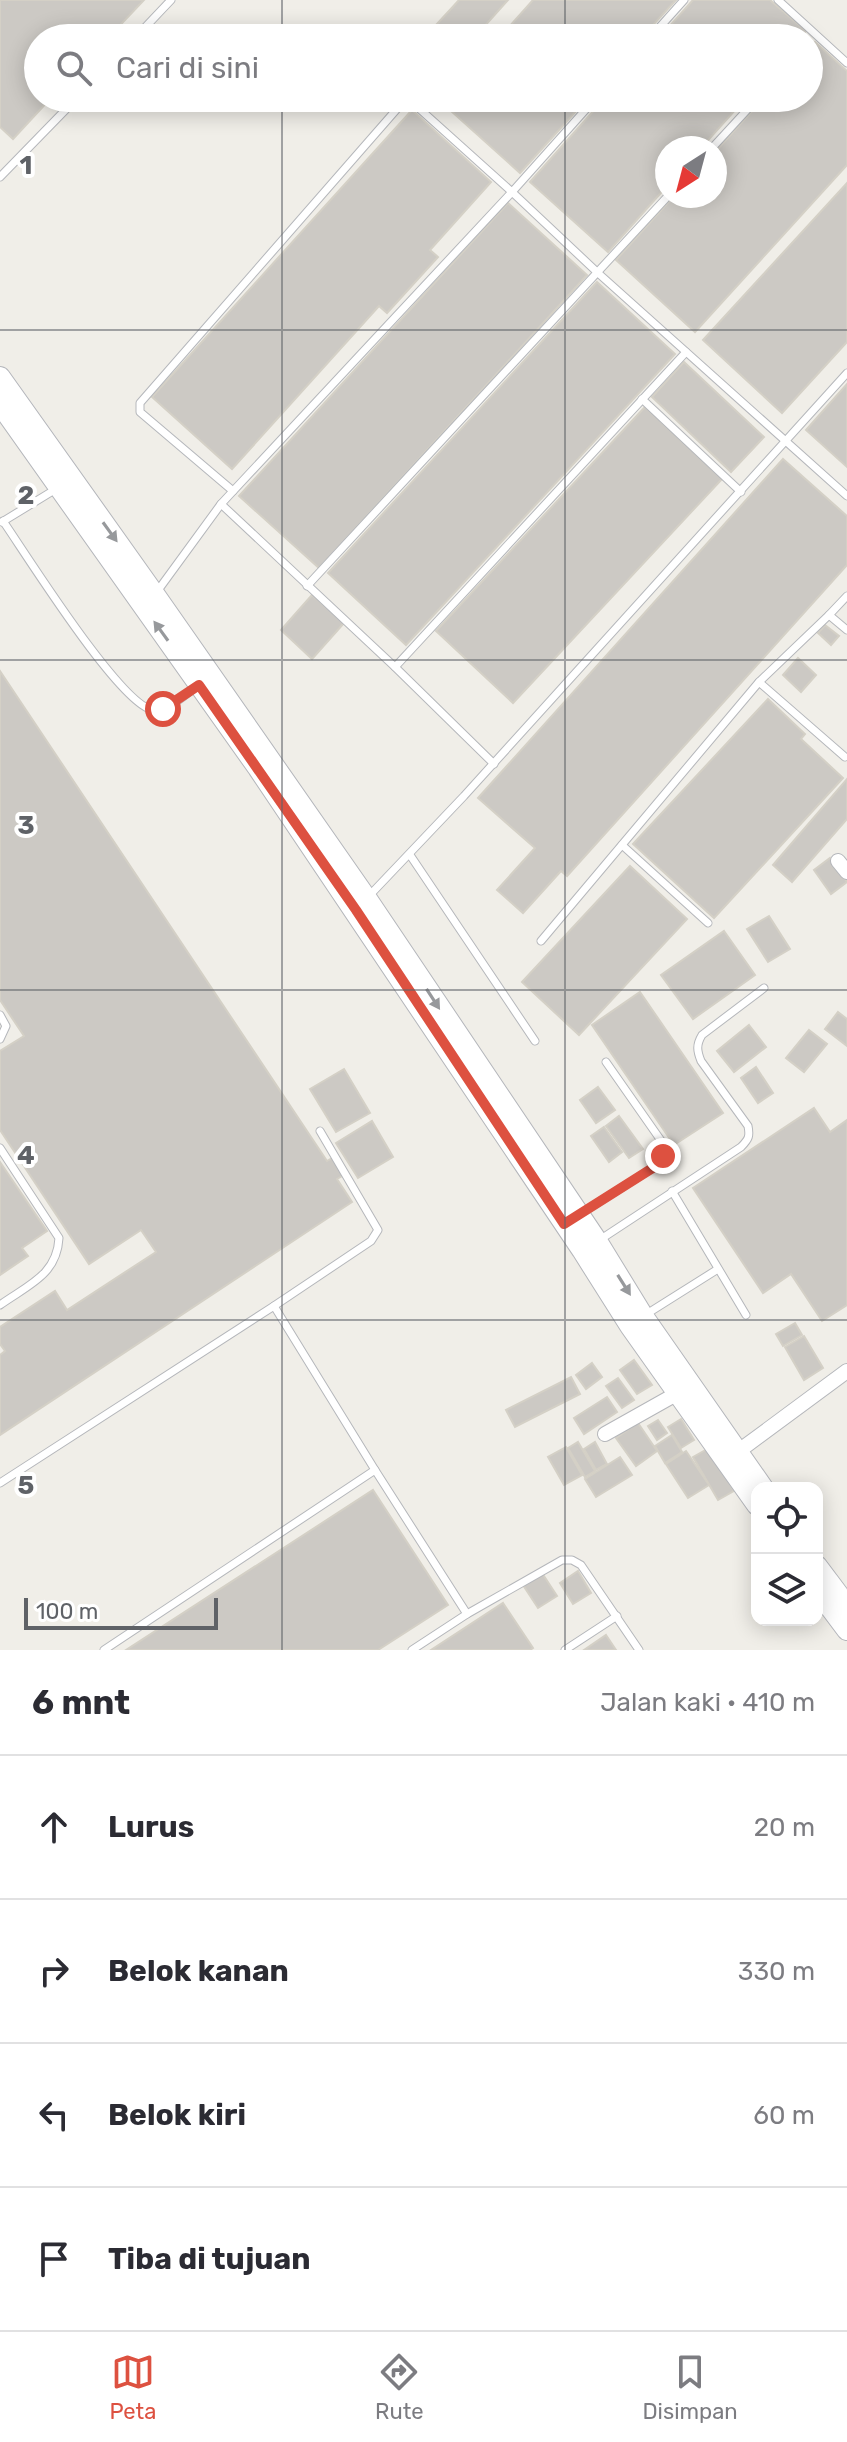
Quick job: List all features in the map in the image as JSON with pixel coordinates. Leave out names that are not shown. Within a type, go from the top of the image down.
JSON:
[{"type":"street","points":[[0,377],[66,484],[199,685],[361,904]]},
{"type":"street","points":[[0,404],[155,595],[571,1220],[643,1316],[732,1456],[751,1493]]},
{"type":"street","points":[[590,1246],[630,1326],[678,1393],[757,1482]]},
{"type":"street","points":[[732,1456],[847,1371]]},
{"type":"street","points":[[605,1434],[678,1393]]},
{"type":"street","points":[[823,1574],[847,1606]]},
{"type":"street","points":[[823,1598],[847,1630]]},
{"type":"lane","points":[[148,24],[171,0]]},
{"type":"lane","points":[[663,24],[684,0]]},
{"type":"lane","points":[[778,0],[804,24]]},
{"type":"lane","points":[[823,41],[847,63]]},
{"type":"lane","points":[[0,177],[63,112]]},
{"type":"lane","points":[[233,491],[140,412],[140,403],[394,112]]},
{"type":"lane","points":[[423,112],[847,496]]},
{"type":"lane","points":[[155,595],[221,504],[583,112]]},
{"type":"lane","points":[[723,136],[745,112]]},
{"type":"lane","points":[[307,586],[657,208]]},
{"type":"lane","points":[[395,667],[686,352]]},
{"type":"lane","points":[[361,904],[494,764],[847,373]]},
{"type":"lane","points":[[642,399],[741,492]]},
{"type":"lane","points":[[66,484],[2,522],[105,667],[141,706],[155,711],[163,709],[199,685]]},
{"type":"lane","points":[[221,504],[494,764]]},
{"type":"lane","points":[[541,941],[759,682],[847,596]]},
{"type":"lane","points":[[829,615],[847,630]]},
{"type":"lane","points":[[759,682],[845,757]]},
{"type":"lane","points":[[622,845],[708,923]]},
{"type":"lane","points":[[410,855],[535,1041]]},
{"type":"lane","points":[[590,1246],[741,1147],[750,1136],[748,1126],[701,1061],[698,1043],[702,1035],[764,988]]},
{"type":"lane","points":[[0,1015],[6,1026],[0,1039]]},
{"type":"lane","points":[[571,1220],[659,1164],[664,1150],[662,1142],[606,1062]]},
{"type":"lane","points":[[0,1483],[371,1241],[378,1230],[320,1131]]},
{"type":"lane","points":[[0,1148],[59,1238],[58,1252],[47,1272],[0,1305]]},
{"type":"lane","points":[[672,1191],[746,1315]]},
{"type":"lane","points":[[643,1316],[718,1269]]},
{"type":"lane","points":[[274,1306],[467,1614]]},
{"type":"lane","points":[[104,1650],[375,1470]]},
{"type":"lane","points":[[412,1650],[467,1614],[562,1560],[572,1560],[581,1565],[639,1650]]},
{"type":"lane","points":[[565,1650],[617,1616]]},
{"type":"building","points":[[0,0],[144,0],[121,24],[24,24],[24,112],[38,112],[13,139],[0,127]]},
{"type":"building","points":[[459,0],[508,0],[487,24],[437,24]]},
{"type":"building","points":[[533,0],[676,0],[654,24],[512,24]]},
{"type":"building","points":[[693,0],[770,0],[798,24],[672,24]]},
{"type":"building","points":[[823,49],[847,71],[847,165],[695,332],[616,260],[663,208],[727,208],[727,139],[751,112],[823,112]]},
{"type":"building","points":[[410,112],[414,112],[491,182],[430,250],[438,257],[387,313],[379,306],[232,469],[152,397]]},
{"type":"building","points":[[452,112],[575,112],[520,173]]},
{"type":"building","points":[[592,112],[733,112],[712,136],[655,136],[655,199],[608,252],[530,182]]},
{"type":"building","points":[[847,183],[847,342],[782,413],[703,340]]},
{"type":"building","points":[[508,203],[587,275],[319,568],[239,496]]},
{"type":"building","points":[[597,282],[675,354],[406,645],[328,573]]},
{"type":"building","points":[[684,362],[764,437],[731,472],[652,397]]},
{"type":"building","points":[[847,384],[847,467],[806,430]]},
{"type":"building","points":[[645,407],[722,479],[513,703],[436,631]]},
{"type":"building","points":[[783,459],[847,516],[847,565],[567,876],[561,871],[523,913],[497,890],[535,848],[478,798]]},
{"type":"building","points":[[312,595],[344,623],[312,659],[281,630]]},
{"type":"building","points":[[825,625],[839,636],[831,645],[818,633]]},
{"type":"building","points":[[798,658],[816,675],[801,692],[783,675]]},
{"type":"building","points":[[0,671],[327,1161],[332,1158],[344,1175],[337,1179],[352,1202],[0,1435],[0,1355],[5,1351],[0,1344],[0,1327],[55,1291],[67,1310],[156,1252],[141,1230],[89,1264],[0,1130],[0,1051],[24,1036],[0,1000]]},
{"type":"building","points":[[768,699],[805,734],[801,739],[843,778],[714,918],[633,844]]},
{"type":"building","points":[[847,779],[847,819],[792,882],[773,865]]},
{"type":"building","points":[[830,858],[847,882],[831,894],[814,870]]},
{"type":"building","points":[[630,866],[687,919],[579,1035],[522,982]]},
{"type":"building","points":[[769,916],[790,949],[768,962],[747,929]]},
{"type":"building","points":[[724,931],[755,975],[693,1019],[661,975]]},
{"type":"building","points":[[640,992],[723,1113],[674,1145],[592,1025]]},
{"type":"building","points":[[838,1012],[847,1019],[847,1046],[825,1029]]},
{"type":"building","points":[[749,1025],[766,1047],[734,1072],[717,1051]]},
{"type":"building","points":[[809,1030],[827,1044],[804,1072],[786,1058]]},
{"type":"building","points":[[756,1067],[773,1093],[758,1103],[741,1078]]},
{"type":"building","points":[[344,1069],[370,1113],[336,1132],[310,1089]]},
{"type":"building","points":[[598,1087],[615,1110],[596,1123],[580,1100]]},
{"type":"building","points":[[814,1108],[830,1132],[847,1120],[847,1305],[822,1321],[791,1274],[763,1293],[693,1188]]},
{"type":"building","points":[[619,1116],[643,1149],[629,1158],[606,1126]]},
{"type":"building","points":[[372,1121],[393,1157],[358,1178],[336,1143]]},
{"type":"building","points":[[604,1127],[622,1152],[609,1162],[591,1136]]},
{"type":"building","points":[[0,1162],[47,1231],[22,1248],[28,1256],[0,1275]]},
{"type":"building","points":[[795,1323],[802,1335],[783,1346],[776,1334]]},
{"type":"building","points":[[804,1336],[823,1368],[804,1380],[785,1347]]},
{"type":"building","points":[[634,1360],[652,1385],[637,1394],[620,1370]]},
{"type":"building","points":[[592,1363],[602,1377],[586,1389],[576,1375]]},
{"type":"building","points":[[571,1377],[580,1394],[515,1427],[506,1410]]},
{"type":"building","points":[[618,1378],[634,1400],[622,1408],[606,1386]]},
{"type":"building","points":[[607,1397],[617,1412],[584,1434],[574,1418]]},
{"type":"building","points":[[681,1419],[694,1440],[681,1448],[668,1427]]},
{"type":"building","points":[[658,1420],[667,1433],[657,1440],[648,1426]]},
{"type":"building","points":[[638,1423],[657,1451],[636,1466],[616,1438]]},
{"type":"building","points":[[672,1435],[682,1452],[665,1463],[655,1446]]},
{"type":"building","points":[[578,1442],[595,1471],[585,1477],[568,1448]]},
{"type":"building","points":[[595,1442],[607,1464],[596,1470],[584,1449]]},
{"type":"building","points":[[566,1447],[582,1475],[564,1485],[548,1457]]},
{"type":"building","points":[[709,1448],[734,1491],[718,1500],[693,1457]]},
{"type":"building","points":[[686,1451],[709,1485],[688,1498],[666,1464]]},
{"type":"building","points":[[620,1457],[632,1475],[596,1497],[585,1479]]},
{"type":"building","points":[[373,1490],[448,1605],[378,1650],[126,1650]]},
{"type":"building","points":[[578,1571],[591,1593],[573,1604],[560,1583]]},
{"type":"building","points":[[542,1573],[557,1596],[538,1608],[523,1585]]},
{"type":"building","points":[[503,1603],[533,1648],[530,1650],[431,1650]]},
{"type":"building","points":[[606,1635],[616,1650],[584,1650]]},
{"type":"route","points":[[163,709],[199,685],[356,910],[564,1224],[659,1164],[663,1156]]}]
